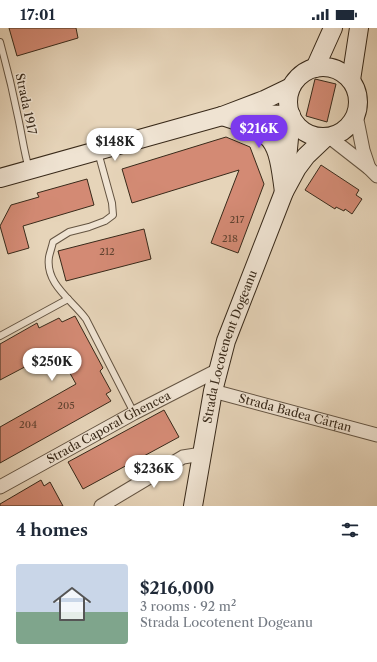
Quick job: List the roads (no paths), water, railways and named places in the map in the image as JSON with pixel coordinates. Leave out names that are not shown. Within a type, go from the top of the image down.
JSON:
[{"type":"main road","points":[[315,68],[333,28]]},
{"type":"main road","points":[[351,80],[359,28]]},
{"type":"main road","points":[[325,67],[344,73],[351,80],[356,91],[358,103],[356,114],[351,123],[344,130],[327,137],[315,136],[297,126],[288,108],[288,97],[291,87],[297,78],[305,71],[325,67]]},
{"type":"main road","points":[[0,178],[222,116],[264,100],[291,87]]},
{"type":"main road","points":[[222,116],[247,113],[291,116]]},
{"type":"main road","points":[[222,116],[258,129],[267,136],[275,146],[279,157],[284,192]]},
{"type":"main road","name":"Strada Locotenent Dogeanu","points":[[284,192],[291,116]]},
{"type":"main road","name":"Strada Locotenent Dogeanu","points":[[193,506],[213,391],[226,341],[284,192],[297,168],[306,156],[327,137]]},
{"type":"street","points":[[356,114],[363,150],[373,172]]},
{"type":"street","points":[[327,137],[373,172]]},
{"type":"street","name":"Strada Caporal Ghencea","points":[[0,487],[134,413],[218,370]]},
{"type":"street","name":"Strada Badea Cârțan","points":[[213,391],[377,435]]},
{"type":"street","points":[[101,506],[183,457],[202,454]]},
{"type":"lane","name":"Strada 1917","points":[[0,42],[7,66],[25,154],[30,170]]},
{"type":"lane","points":[[98,151],[112,203],[113,215],[104,221],[89,227],[69,232],[53,242],[49,258],[51,275],[57,288],[86,318],[134,413]]},
{"type":"lane","points":[[0,336],[68,299]]}]
